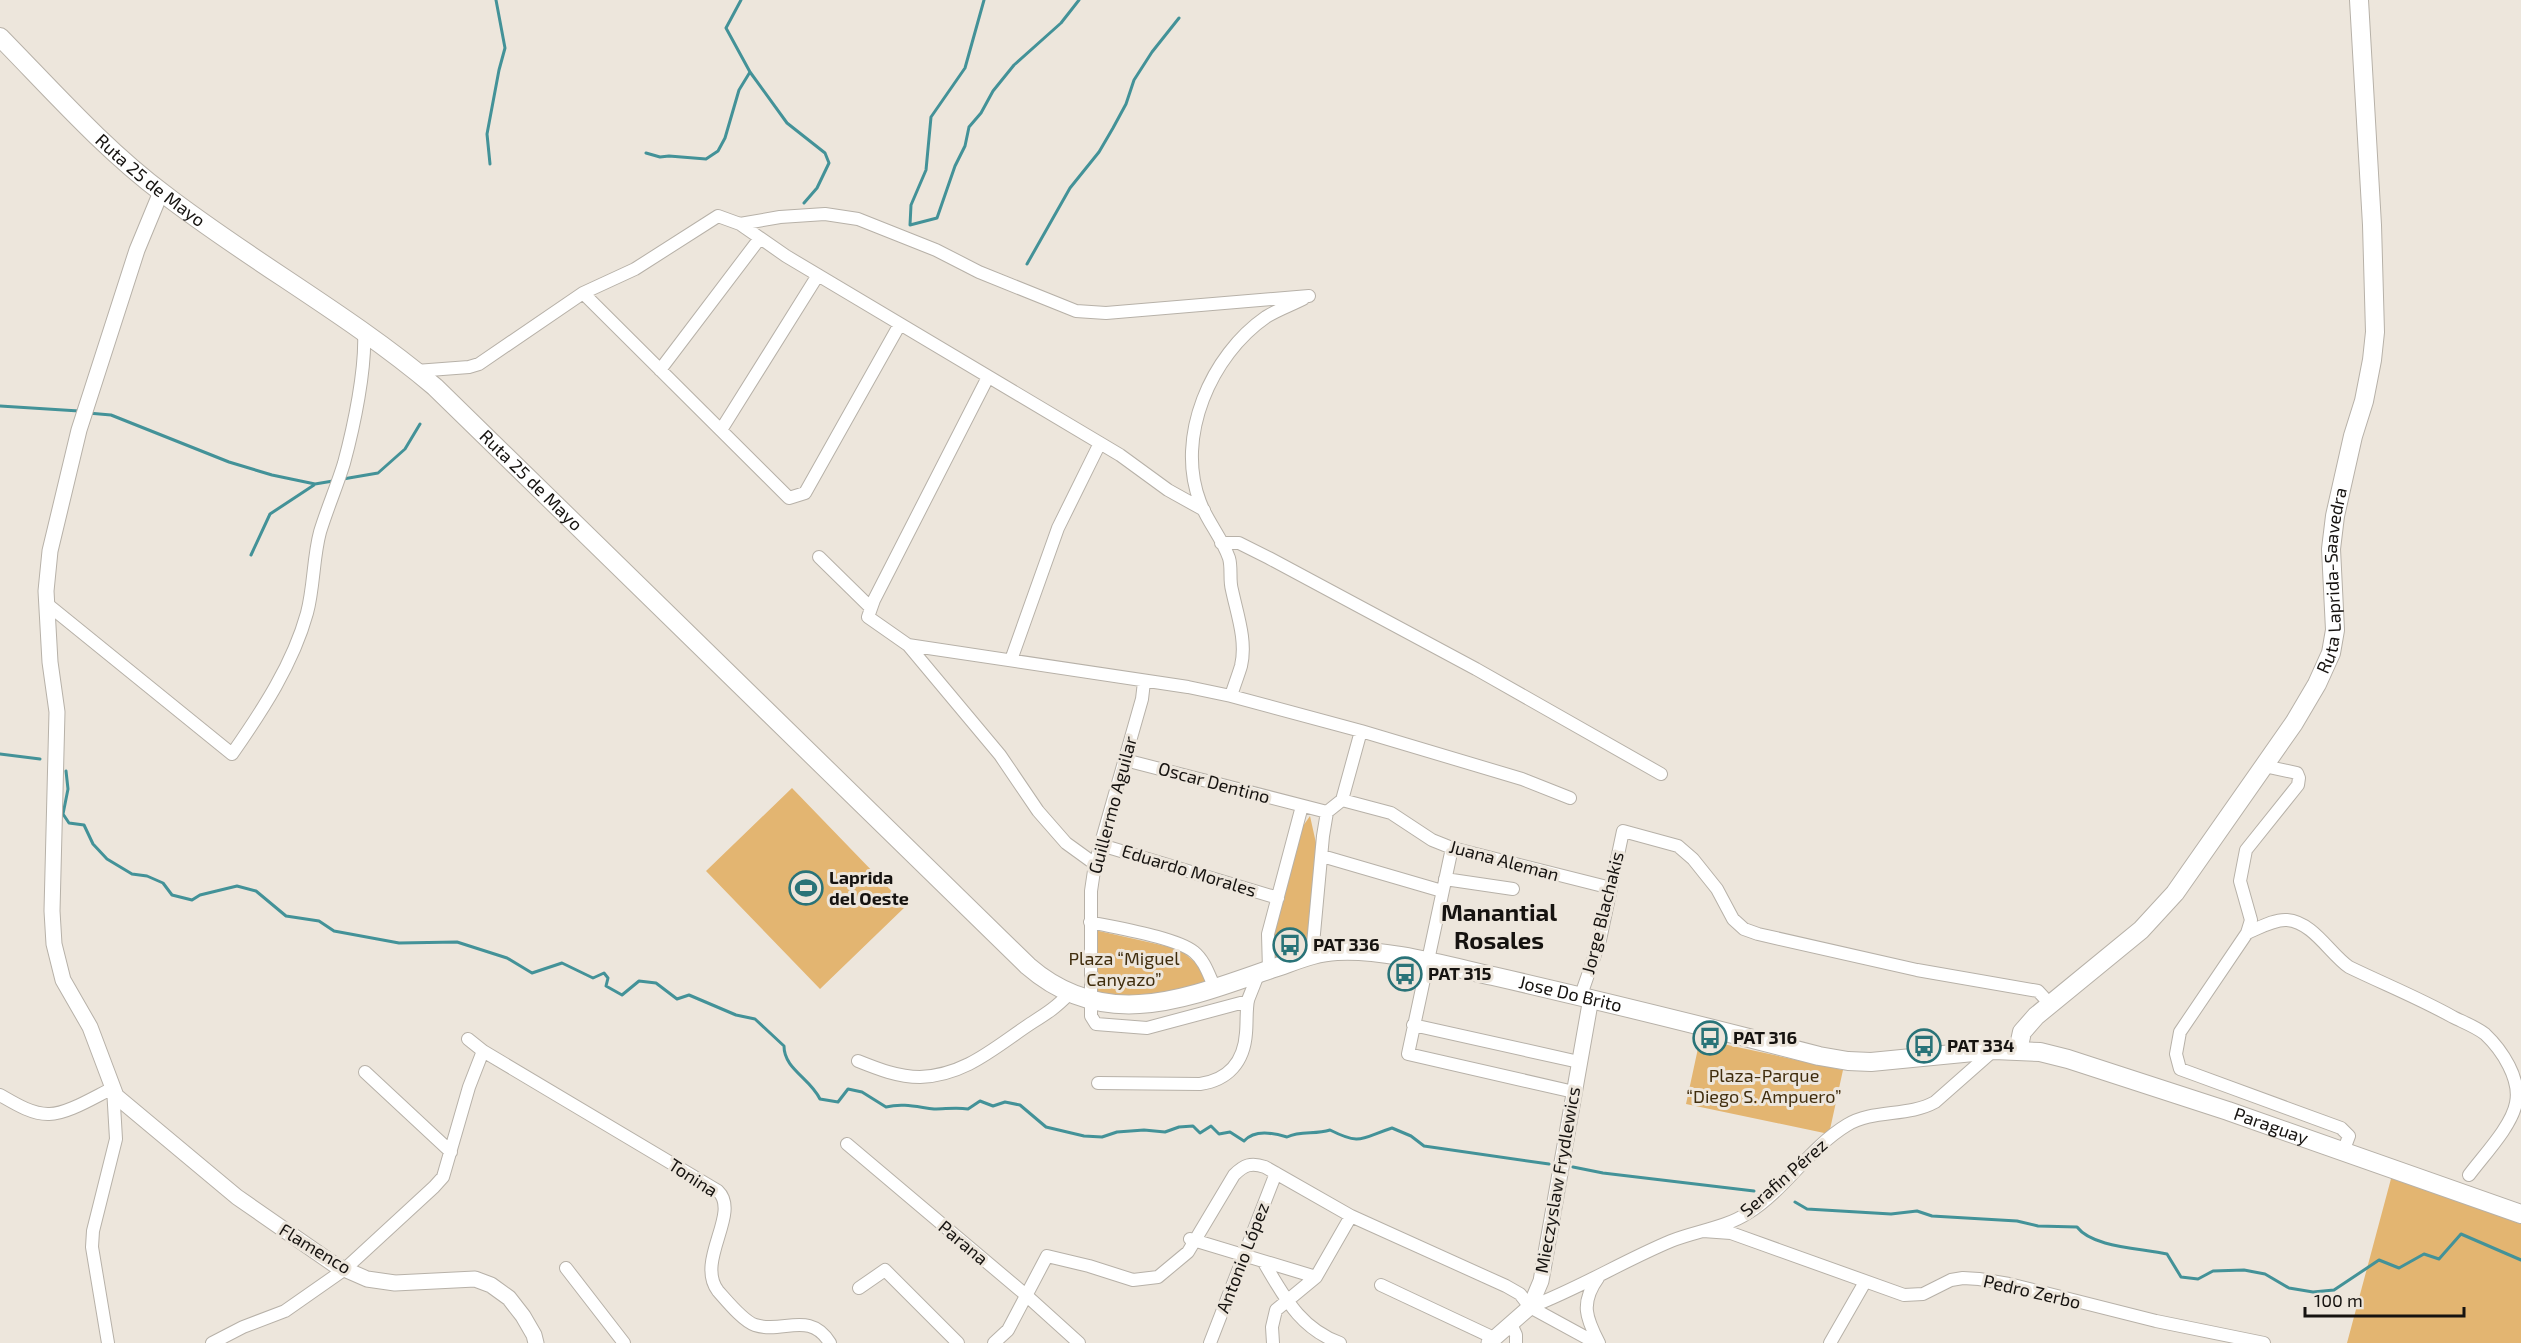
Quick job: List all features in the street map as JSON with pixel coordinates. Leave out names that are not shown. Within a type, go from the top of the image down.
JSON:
[{"type":"main road","name":"Ruta Laprida-Saavedra","points":[[2018,1050],[2022,1032],[2050,1004],[2160,911],[2209,847],[2264,766],[2311,694],[2331,653],[2335,630],[2331,549],[2335,516],[2372,360],[2375,322],[2372,225],[2359,0]]},
{"type":"main road","name":"Ruta 25 de Mayo","points":[[0,37],[110,149],[161,192],[416,370],[1028,966]]},
{"type":"main road","name":"Jose Do Brito","points":[[1028,966],[1047,983],[1090,1001],[1117,1005],[1153,1004],[1215,988],[1312,955],[1337,951],[1363,952],[1426,962],[1586,997],[1819,1056],[1848,1061],[1871,1062],[1994,1050],[2018,1050]]},
{"type":"main road","name":"Paraguay","points":[[2018,1050],[2068,1059],[2228,1111],[2521,1214]]},
{"type":"street","points":[[108,1343],[92,1247],[93,1231],[116,1139],[113,1088],[90,1027],[63,980],[54,944],[52,910],[57,712],[50,662],[47,604],[50,551],[79,430],[137,250],[161,192]]},
{"type":"street","points":[[740,224],[780,217],[825,214],[858,219],[1076,311],[1106,313],[1309,296],[1267,317],[1247,334],[1229,354],[1208,387],[1197,416],[1192,466],[1200,501],[1229,560],[1231,588],[1242,646],[1241,664],[1231,696]]},
{"type":"street","points":[[416,370],[469,368],[479,364],[583,293],[635,268],[718,216],[740,224],[818,275],[1100,443],[1168,490],[1204,510]]},
{"type":"street","points":[[660,370],[760,238]]},
{"type":"street","points":[[721,430],[818,275]]},
{"type":"street","points":[[583,293],[789,498],[805,493],[900,324]]},
{"type":"street","points":[[47,604],[232,754],[260,713],[302,631],[308,610],[320,533],[344,462],[365,357],[364,332]]},
{"type":"street","points":[[988,377],[868,617],[908,645],[1000,755],[1038,811],[1066,843],[1095,864]]},
{"type":"street","points":[[1011,660],[1058,528],[1100,443]]},
{"type":"street","points":[[1221,543],[1239,543],[1269,558],[1476,669],[1661,774]]},
{"type":"street","points":[[819,557],[871,608]]},
{"type":"street","points":[[908,645],[1188,687],[1231,696],[1522,778],[1570,798]]},
{"type":"street","name":"Guillermo Aguilar","points":[[1090,1001],[1090,891],[1095,864],[1125,760],[1144,682]]},
{"type":"street","points":[[1312,955],[1328,812],[1342,800],[1361,731]]},
{"type":"street","name":"Oscar Dentino","points":[[1125,760],[1302,806]]},
{"type":"street","points":[[2264,766],[2297,773],[2300,778],[2298,785],[2246,850],[2240,881],[2250,920],[2247,933],[2180,1032],[2176,1054],[2180,1069],[2341,1128],[2349,1136],[2343,1152]]},
{"type":"street","name":"Juana Aleman","points":[[1342,800],[1391,813],[1432,840],[1452,848],[1611,888]]},
{"type":"street","points":[[1098,1083],[1200,1084],[1215,1082],[1227,1075],[1242,1053],[1246,1037],[1248,1001],[1263,972],[1268,934],[1302,806],[1328,812]]},
{"type":"street","name":"Jorge Blachakis","points":[[1586,997],[1623,831],[1678,846],[1693,858],[1717,889],[1733,919],[1744,929],[1917,970],[2038,991],[2050,1004]]},
{"type":"street","name":"Eduardo Morales","points":[[1101,845],[1278,898]]},
{"type":"street","points":[[1452,848],[1408,1054],[1574,1092]]},
{"type":"street","points":[[1322,856],[1443,885],[1513,889]]},
{"type":"street","points":[[2247,933],[2274,922],[2287,920],[2300,924],[2313,932],[2338,959],[2349,967],[2429,1004],[2483,1033],[2491,1040],[2511,1070],[2517,1102],[2509,1121],[2469,1175]]},
{"type":"street","points":[[1090,922],[1178,944],[1193,952],[1203,963],[1215,988]]},
{"type":"street","points":[[858,1061],[891,1074],[919,1077],[946,1073],[999,1048],[1033,1022],[1050,1013],[1069,994]]},
{"type":"street","name":"Mieczyslaw Frydlewics","points":[[1491,1340],[1530,1307],[1540,1281],[1579,1062],[1586,997]]},
{"type":"street","points":[[1090,1001],[1091,1016],[1096,1024],[1146,1028],[1248,1001]]},
{"type":"street","points":[[1413,1025],[1579,1062]]},
{"type":"street","name":"Tonina","points":[[468,1039],[483,1052],[718,1191],[723,1196],[725,1209],[712,1258],[711,1274],[717,1289],[753,1324],[775,1327],[800,1323],[814,1327],[825,1335],[830,1343]]},
{"type":"street","name":"Serafin Pérez","points":[[1530,1307],[1598,1278],[1671,1241],[1740,1218],[1750,1212],[1847,1125],[1863,1118],[1925,1107],[1935,1102],[1994,1050]]},
{"type":"street","points":[[212,1343],[243,1327],[285,1311],[345,1269],[434,1187],[443,1177],[469,1088],[483,1052]]},
{"type":"street","points":[[365,1072],[451,1152]]},
{"type":"street","points":[[0,1095],[25,1109],[48,1115],[73,1107],[113,1088]]},
{"type":"street","name":"Flamenco","points":[[113,1088],[116,1096],[237,1197],[335,1265],[383,1282],[468,1279],[491,1285],[509,1298],[523,1316],[536,1343]]},
{"type":"street","name":"Parana","points":[[847,1144],[1027,1296],[1078,1343]]},
{"type":"street","points":[[994,1343],[1008,1330],[1047,1256],[1133,1280],[1158,1277],[1188,1252],[1193,1240],[1234,1175],[1243,1167],[1255,1163],[1351,1216],[1506,1286],[1520,1294],[1530,1307],[1598,1343]]},
{"type":"street","name":"Antonio López","points":[[1210,1343],[1276,1173]]},
{"type":"street","points":[[1273,1343],[1272,1327],[1276,1310],[1316,1277],[1351,1216]]},
{"type":"street","name":"Pedro Zerbo","points":[[1702,1231],[1731,1233],[1904,1295],[1923,1293],[1952,1280],[1979,1279],[2009,1284],[2156,1321],[2264,1343]]},
{"type":"street","points":[[1193,1240],[1316,1277]]},
{"type":"street","points":[[1263,1261],[1285,1301],[1315,1331],[1340,1343]]},
{"type":"street","points":[[566,1268],[624,1343]]},
{"type":"street","points":[[859,1288],[885,1270],[958,1343]]},
{"type":"street","points":[[1598,1278],[1588,1294],[1587,1320],[1598,1343]]},
{"type":"street","points":[[1830,1343],[1864,1282]]},
{"type":"street","points":[[1381,1285],[1491,1340]]},
{"type":"street","points":[[1511,1324],[1516,1335],[1516,1343]]},
{"type":"green space","name":"Laprida del Oeste","points":[[792,788],[906,906],[820,989],[706,871]]},
{"type":"green space","points":[[1310,816],[1318,852],[1309,948],[1274,963],[1273,934],[1303,826]]},
{"type":"green space","name":"Plaza “Miguel Canyazo”","points":[[1090,929],[1179,949],[1196,963],[1208,982],[1158,998],[1095,996]]},
{"type":"green space","name":"Plaza-Parque “Diego S. Ampuero”","points":[[1700,1039],[1843,1070],[1829,1134],[1686,1104]]},
{"type":"green space","points":[[2392,1175],[2521,1218],[2521,1343],[2347,1343]]},
{"type":"waterway","points":[[490,164],[487,134],[505,48],[496,0]]},
{"type":"waterway","points":[[646,153],[660,157],[706,159],[718,151],[725,138],[739,90],[750,72],[726,28],[741,0]]},
{"type":"waterway","points":[[984,0],[965,68],[931,117],[926,170],[911,205],[910,225],[937,218],[955,166],[965,146],[969,127],[1014,65],[1061,23],[1079,0]]},
{"type":"waterway","points":[[1027,264],[1070,188],[1099,152],[1113,128],[1126,104],[1134,80],[1152,52],[1179,18]]},
{"type":"waterway","points":[[750,72],[787,123],[825,153],[829,163],[817,188],[804,203]]},
{"type":"waterway","points":[[0,406],[79,411]]},
{"type":"waterway","points":[[88,413],[111,415],[229,462],[272,475],[315,484],[333,481]]},
{"type":"waterway","points":[[343,479],[378,473],[405,449],[420,424]]},
{"type":"waterway","points":[[251,555],[270,514],[314,485]]},
{"type":"waterway","points":[[0,754],[40,759]]},
{"type":"waterway","points":[[66,771],[68,789],[63,814],[69,823],[84,825],[93,844],[107,859],[132,874],[147,876],[163,883],[172,895],[192,900],[200,895],[237,886],[256,891],[286,916],[319,921],[334,931],[399,943],[457,942],[507,958],[532,973],[562,963],[593,978],[604,973],[608,978],[606,986],[622,995],[639,981],[656,983],[677,999],[689,995],[736,1015],[755,1019],[784,1046],[788,1061],[820,1099],[838,1102],[848,1089],[862,1092],[886,1107],[904,1105],[934,1109],[968,1109],[980,1101],[993,1106],[1005,1102],[1020,1105],[1046,1127],[1084,1136],[1102,1137],[1117,1132],[1144,1130],[1165,1132],[1179,1127],[1193,1126],[1200,1133],[1211,1126],[1219,1134],[1230,1132],[1244,1141],[1259,1133],[1287,1137],[1330,1130],[1349,1138],[1361,1139],[1392,1128],[1411,1136],[1424,1146],[1549,1164]]},
{"type":"waterway","points":[[1573,1167],[1603,1173],[1754,1191]]},
{"type":"waterway","points":[[1795,1202],[1807,1209],[1891,1214],[1917,1211],[1932,1216],[2017,1221],[2038,1226],[2077,1227],[2084,1234],[2106,1243],[2167,1254],[2181,1277],[2198,1279],[2213,1271],[2244,1270],[2265,1274],[2289,1288],[2313,1292],[2334,1290],[2379,1260],[2399,1268],[2424,1254],[2439,1259],[2461,1234],[2521,1260]]},
{"type":"place","name":"Laprida del Oeste","points":[[806,888]]},
{"type":"place","name":"PAT 336","points":[[1290,945]]},
{"type":"place","name":"PAT 315","points":[[1405,974]]},
{"type":"place","name":"PAT 316","points":[[1710,1038]]},
{"type":"place","name":"PAT 334","points":[[1924,1046]]},
{"type":"district","name":"Manantial Rosales","points":[[1499,927]]}]
